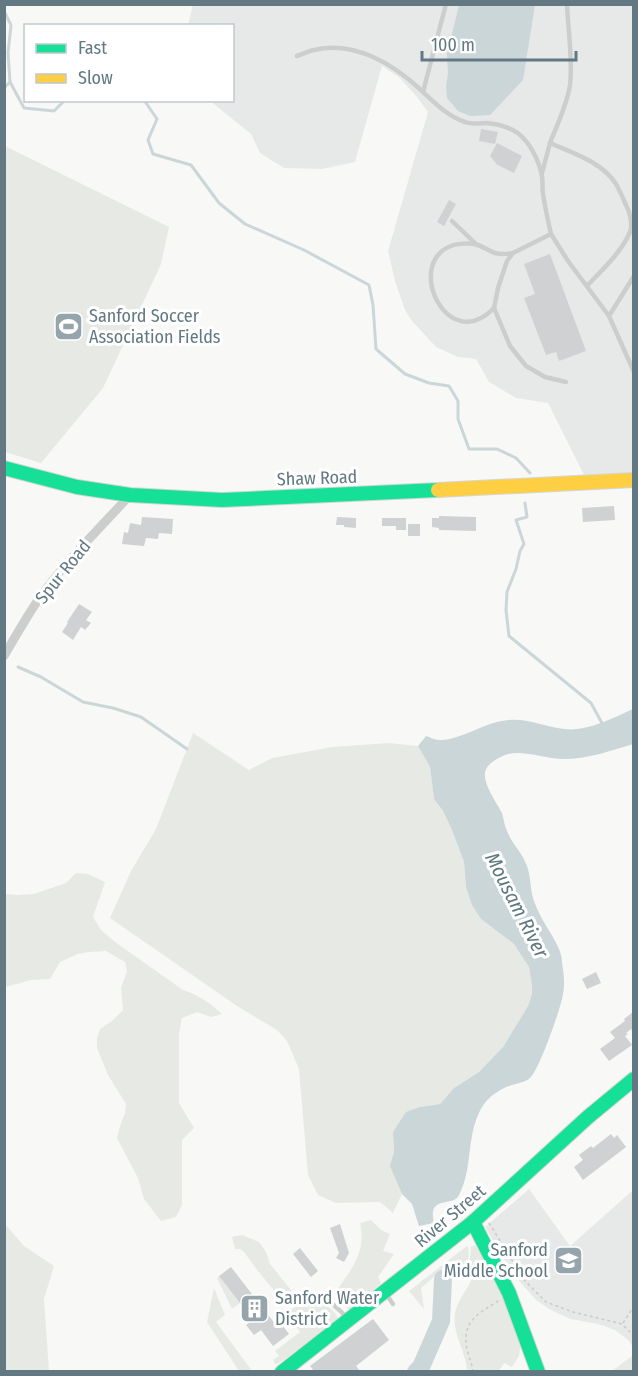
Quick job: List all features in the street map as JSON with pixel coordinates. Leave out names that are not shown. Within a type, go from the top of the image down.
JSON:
[{"type":"street","name":"Shaw Road","points":[[4,468],[77,487],[130,495],[222,500],[633,480]]},
{"type":"street","name":"Spur Road","points":[[4,656],[39,598],[94,533],[130,495]]},
{"type":"street","name":"River Street","points":[[289,1370],[477,1217],[633,1079]]},
{"type":"street","points":[[477,1217],[538,1371]]},
{"type":"lane","points":[[423,92],[446,4]]},
{"type":"lane","points":[[567,4],[570,86],[542,174],[543,194],[551,234],[609,316],[633,372]]},
{"type":"lane","points":[[297,56],[315,49],[340,48],[379,58],[401,73],[438,107],[467,123],[489,123],[505,127],[524,137],[542,174]]},
{"type":"lane","points":[[550,143],[602,169],[616,183],[629,211],[632,229],[608,264],[586,286]]},
{"type":"lane","points":[[452,221],[477,245],[494,253],[513,253],[551,234]]},
{"type":"lane","points":[[477,245],[452,245],[439,254],[431,274],[432,291],[441,308],[453,318],[476,321],[494,308]]},
{"type":"lane","points":[[513,253],[502,273],[494,308],[510,346],[525,366],[545,376],[567,382]]},
{"type":"lane","points":[[609,316],[633,276]]},
{"type":"lane","points":[[384,1292],[393,1304]]},
{"type":"lane","points":[[321,1298],[338,1307],[349,1320]]},
{"type":"path","points":[[477,1217],[525,1281],[546,1302],[573,1312],[622,1324],[633,1336]]},
{"type":"path","points":[[473,1371],[466,1344],[470,1323],[474,1317],[509,1293]]},
{"type":"path","points":[[622,1324],[633,1306]]},
{"type":"shaded area","points":[[193,4],[633,5],[633,474],[585,477],[548,403],[516,398],[489,382],[476,359],[458,357],[436,347],[405,310],[388,251],[428,112],[400,78],[382,66],[355,162],[322,169],[284,168],[260,153],[251,134],[211,102],[234,102],[234,24],[188,24]]},
{"type":"shaded area","name":"Sanford Soccer Association Fields","points":[[5,146],[169,227],[161,264],[103,388],[41,463],[5,452]]},
{"type":"shaded area","points":[[193,733],[249,770],[272,758],[333,747],[388,743],[418,746],[430,767],[434,799],[452,830],[464,862],[466,887],[481,919],[514,944],[529,967],[532,994],[528,1006],[503,1047],[479,1072],[454,1088],[440,1104],[420,1107],[393,1132],[394,1152],[391,1166],[402,1194],[393,1213],[380,1202],[336,1203],[318,1195],[308,1175],[299,1069],[287,1041],[277,1030],[237,1006],[110,918],[131,871],[156,829]]},
{"type":"shaded area","points":[[76,873],[88,874],[105,882],[93,917],[101,930],[183,990],[204,1000],[222,1014],[211,1017],[197,1012],[182,1018],[179,1034],[179,1103],[194,1128],[182,1140],[182,1205],[176,1217],[161,1221],[144,1199],[138,1178],[117,1138],[126,1104],[108,1075],[97,1048],[100,1029],[123,1010],[121,988],[127,971],[125,962],[106,951],[78,954],[60,962],[50,979],[31,980],[5,987],[5,894],[34,894],[66,883]]},
{"type":"shaded area","name":"Sanford Middle School","points":[[529,1189],[570,1246],[633,1190],[633,1347],[615,1330],[570,1319],[549,1309],[536,1300],[513,1274],[485,1227]]},
{"type":"shaded area","points":[[371,1220],[381,1230],[390,1234],[383,1251],[394,1254],[378,1277],[381,1283],[349,1310],[334,1294],[359,1253],[362,1234],[360,1223]]},
{"type":"shaded area","points":[[4,1223],[24,1246],[54,1266],[44,1299],[49,1371],[5,1371]]},
{"type":"shaded area","points":[[242,1235],[259,1242],[270,1264],[295,1295],[289,1297],[276,1293],[244,1252],[235,1249],[232,1237]]},
{"type":"shaded area","points":[[475,1245],[497,1281],[521,1343],[519,1356],[512,1367],[504,1363],[499,1371],[467,1371],[456,1331],[457,1306],[473,1276],[469,1265],[471,1247]]},
{"type":"shaded area","points":[[467,1246],[468,1258],[463,1270],[455,1267],[436,1275],[421,1288],[424,1309],[409,1291]]},
{"type":"shaded area","points":[[219,1276],[240,1303],[232,1309],[217,1278]]},
{"type":"shaded area","points":[[214,1288],[225,1315],[216,1322],[252,1371],[239,1371],[207,1322]]},
{"type":"shaded area","points":[[317,1302],[329,1307],[338,1318],[288,1357],[275,1364],[273,1360],[279,1356],[275,1351],[300,1332],[288,1314],[301,1304]]},
{"type":"shaded area","points":[[632,1356],[633,1371],[612,1371]]},
{"type":"water","points":[[459,5],[535,5],[523,80],[490,115],[470,116],[458,111],[447,98],[447,54]]},
{"type":"water","points":[[633,709],[633,744],[572,759],[511,753],[496,760],[486,769],[485,777],[488,788],[502,813],[509,836],[527,866],[537,908],[560,951],[564,990],[552,1030],[533,1074],[525,1081],[509,1086],[489,1098],[478,1115],[474,1126],[467,1173],[459,1195],[456,1199],[434,1208],[434,1223],[419,1226],[412,1204],[402,1194],[390,1166],[394,1152],[393,1132],[406,1112],[440,1104],[454,1088],[479,1072],[503,1047],[528,1006],[532,986],[529,967],[514,944],[481,919],[472,905],[466,887],[464,862],[443,811],[434,799],[430,767],[418,746],[426,736],[437,740],[447,739],[500,721],[523,720],[557,728],[573,729],[600,724]]},
{"type":"building","points":[[481,129],[498,132],[495,144],[479,141]]},
{"type":"building","points":[[497,143],[522,156],[514,173],[496,164],[490,156]]},
{"type":"building","points":[[449,200],[456,204],[444,226],[437,222]]},
{"type":"building","points":[[550,254],[586,351],[559,361],[556,352],[546,355],[524,298],[535,294],[524,264]]},
{"type":"building","points":[[614,506],[615,520],[583,522],[582,508]]},
{"type":"building","points":[[439,516],[476,517],[476,531],[439,530],[439,528],[432,527],[432,518],[439,518]]},
{"type":"building","points":[[142,517],[173,519],[172,534],[159,533],[158,539],[146,538],[144,546],[122,544],[124,532],[128,533],[130,523],[141,525]]},
{"type":"building","points":[[337,517],[356,518],[356,528],[336,525]]},
{"type":"building","points":[[382,518],[406,518],[406,530],[396,530],[396,526],[382,526]]},
{"type":"building","points":[[408,524],[420,524],[420,536],[408,536]]},
{"type":"building","points":[[79,604],[92,612],[86,620],[91,623],[85,630],[81,627],[73,640],[62,632]]},
{"type":"building","points":[[596,972],[601,983],[587,989],[582,979]]},
{"type":"building","points":[[633,1012],[633,1033],[631,1029],[625,1036],[632,1045],[609,1061],[600,1049],[615,1038],[610,1032]]},
{"type":"building","points":[[611,1134],[614,1138],[617,1135],[626,1147],[583,1180],[574,1167],[583,1160],[579,1155],[591,1146],[593,1148]]},
{"type":"building","points":[[340,1224],[349,1253],[344,1262],[336,1258],[339,1253],[330,1228]]},
{"type":"building","points":[[300,1248],[318,1271],[311,1277],[293,1254]]},
{"type":"building","name":"Sanford Water District","points":[[231,1267],[276,1325],[280,1322],[289,1334],[273,1346],[261,1330],[254,1335],[246,1325],[253,1320],[219,1276]]},
{"type":"building","points":[[373,1319],[389,1340],[356,1366],[360,1371],[314,1371],[310,1366]]},
{"type":"waterway","points":[[4,11],[11,25],[8,53],[10,82],[24,108],[54,111],[63,102]]},
{"type":"waterway","points":[[4,88],[10,82]]},
{"type":"waterway","points":[[145,102],[157,119],[148,140],[153,154],[191,165],[219,203],[245,224],[304,250],[369,285],[373,305],[376,349],[405,374],[429,383],[449,386],[458,401],[458,419],[469,449],[497,449],[516,458],[530,473]]},
{"type":"waterway","points":[[525,503],[527,517],[516,520],[524,544],[507,592],[506,610],[509,636],[591,703],[603,725]]},
{"type":"waterway","points":[[18,667],[41,677],[83,702],[141,717],[187,749]]},
{"type":"waterway","name":"Mousam River","points":[[416,1372],[421,1367],[441,1321],[443,1279]]},
{"type":"traffic: fast","points":[[4,468],[77,487],[130,495],[222,500],[438,490]]},
{"type":"traffic: fast","points":[[282,1372],[473,1222],[588,1117],[634,1079]]},
{"type":"traffic: fast","points":[[473,1222],[509,1293],[538,1372]]},
{"type":"traffic: slow","points":[[438,490],[634,480]]},
{"type":"place","name":"Sanford Soccer Association Fields","points":[[68,326]]},
{"type":"place","name":"Sanford Middle School","points":[[569,1260]]},
{"type":"place","name":"Sanford Water District","points":[[254,1308]]}]
